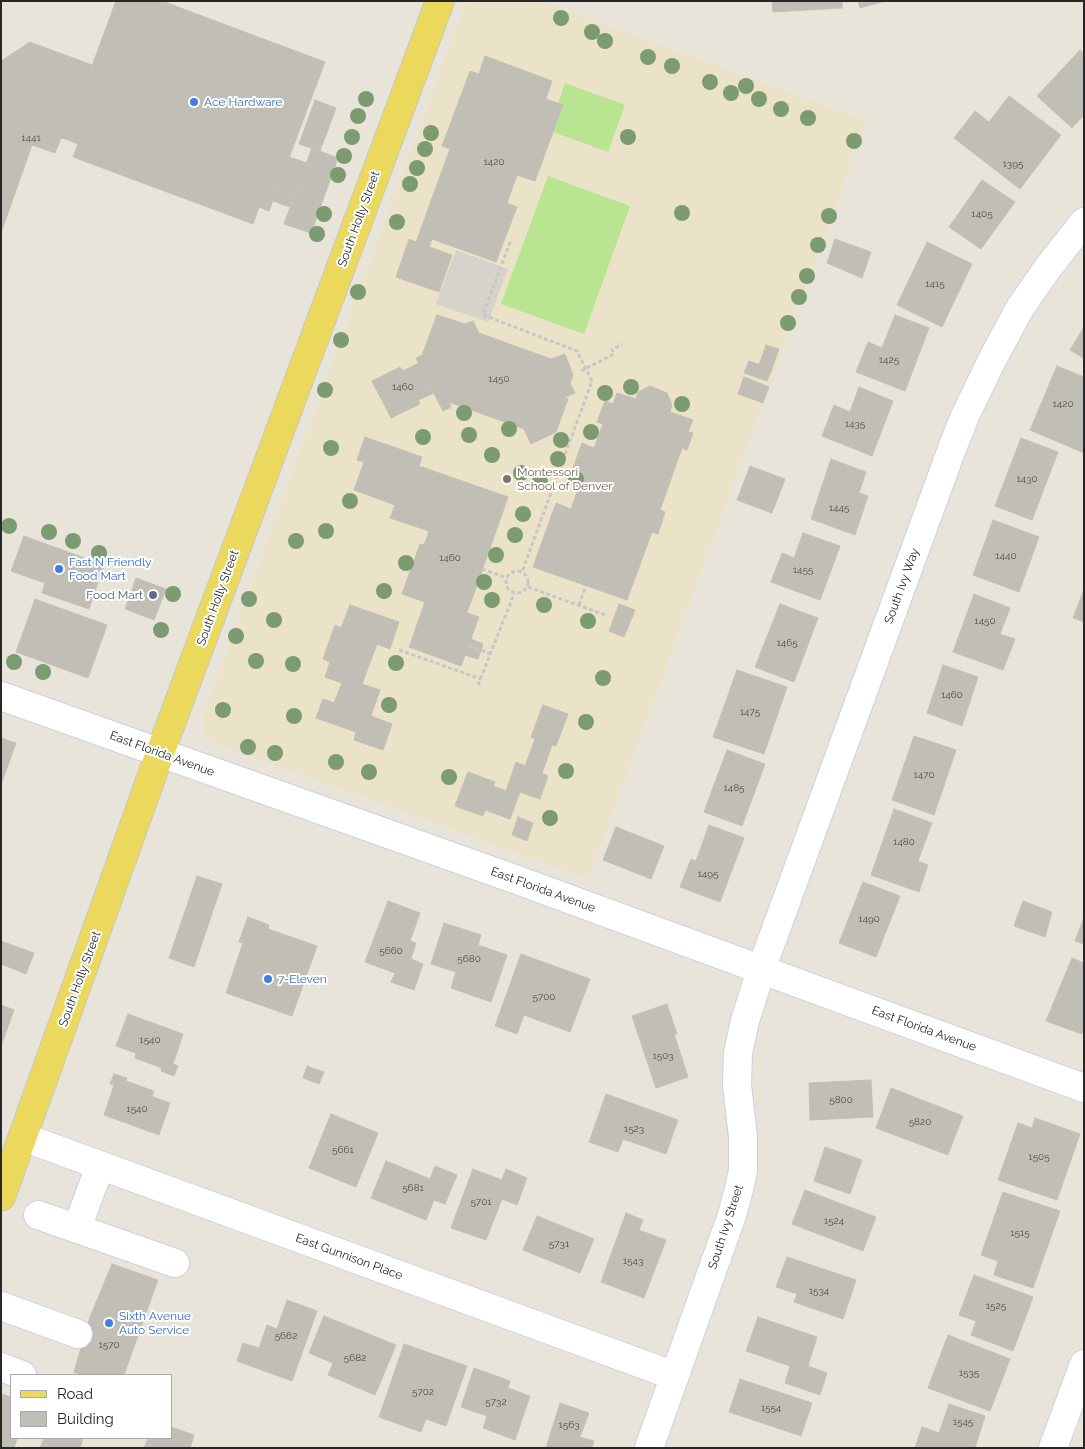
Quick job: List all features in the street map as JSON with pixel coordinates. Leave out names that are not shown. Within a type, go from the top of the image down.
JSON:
[{"type":"main road","name":"South Holly Street","points":[[1,1197],[160,753],[440,1]]},
{"type":"street","name":"South Ivy Way","points":[[761,970],[968,408],[1020,308],[1046,270],[1084,222]]},
{"type":"street","name":"East Florida Avenue","points":[[1,696],[520,881],[1084,1088]]},
{"type":"street","name":"South Ivy Street","points":[[649,1448],[732,1215],[741,1179],[744,1158],[737,1085],[738,1054],[745,1021],[761,970]]},
{"type":"street","name":"East Gunnison Place","points":[[23,1137],[675,1376]]},
{"type":"street","points":[[77,1228],[100,1166]]},
{"type":"street","points":[[38,1215],[176,1263]]},
{"type":"street","points":[[1,1306],[78,1334]]},
{"type":"street","points":[[1054,1448],[1084,1364]]},
{"type":"street","points":[[1,1368],[19,1374]]},
{"type":"path","points":[[510,242],[483,315],[577,351],[592,381],[522,572]]},
{"type":"path","points":[[581,371],[614,354],[612,350],[622,344]]},
{"type":"path","points":[[482,569],[506,578]]},
{"type":"path","points":[[511,572],[522,572],[527,577],[528,587],[521,594],[514,594],[507,587],[506,578],[511,572]]},
{"type":"path","points":[[579,605],[586,585]]},
{"type":"path","points":[[528,587],[608,616]]},
{"type":"path","points":[[478,684],[514,594]]},
{"type":"path","points":[[469,646],[491,654]]},
{"type":"path","points":[[399,650],[481,679]]},
{"type":"shaded area","points":[[466,1],[540,1],[867,121],[588,879],[213,742],[204,735],[202,730],[203,716]]},
{"type":"shaded area","points":[[456,250],[508,269],[488,322],[436,304]]},
{"type":"green space","points":[[565,83],[625,105],[608,152],[553,132],[563,106],[558,104]]},
{"type":"green space","points":[[548,176],[630,206],[584,334],[501,304]]},
{"type":"building","name":"Ace Hardware","points":[[116,1],[162,1],[325,62],[269,211],[259,207],[253,224],[73,157],[78,144],[65,139]]},
{"type":"building","points":[[772,1],[842,1],[842,8],[773,12]]},
{"type":"building","points":[[858,1],[885,1],[860,8]]},
{"type":"building","points":[[30,42],[92,65],[65,139],[61,138],[55,153],[32,145],[1,233],[1,61]]},
{"type":"building","points":[[1080,50],[1084,53],[1084,115],[1072,128],[1037,96]]},
{"type":"building","points":[[485,56],[552,81],[546,99],[563,105],[535,181],[517,175],[507,203],[517,207],[496,262],[432,239],[429,247],[452,255],[439,292],[396,277],[409,239],[416,242],[450,149],[442,146],[470,71],[479,74]]},
{"type":"building","points":[[1009,96],[1061,135],[1020,189],[954,138],[975,111],[989,122]]},
{"type":"building","points":[[315,100],[336,108],[320,151],[299,144]]},
{"type":"building","points":[[312,148],[338,158],[311,233],[284,224]]},
{"type":"building","points":[[289,157],[307,163],[290,207],[273,201]]},
{"type":"building","points":[[982,180],[1015,202],[981,249],[949,227]]},
{"type":"building","points":[[835,239],[871,252],[862,278],[827,263]]},
{"type":"building","points":[[927,242],[972,264],[942,327],[897,305]]},
{"type":"building","points":[[437,315],[465,324],[473,321],[479,333],[551,359],[565,354],[573,375],[570,383],[575,393],[565,397],[568,399],[556,432],[531,444],[524,429],[449,402],[451,407],[443,411],[416,358],[422,355]]},
{"type":"building","points":[[895,315],[929,328],[905,391],[856,372],[868,342],[882,348]]},
{"type":"building","points":[[1084,327],[1084,358],[1070,350]]},
{"type":"building","points":[[766,345],[779,349],[772,369],[759,365]]},
{"type":"building","points":[[749,361],[772,369],[767,381],[744,373]]},
{"type":"building","points":[[419,363],[434,393],[418,400],[420,404],[391,418],[372,381],[400,367],[403,371]]},
{"type":"building","points":[[1057,366],[1084,377],[1084,453],[1030,430]]},
{"type":"building","points":[[744,377],[769,387],[763,403],[738,394]]},
{"type":"building","points":[[650,386],[667,393],[672,405],[670,412],[693,420],[688,432],[693,433],[687,450],[682,448],[660,510],[665,512],[658,534],[652,532],[627,600],[533,567],[556,503],[571,509],[583,475],[572,471],[582,443],[594,448],[603,424],[597,422],[605,401],[613,404],[617,393],[636,399],[638,392]]},
{"type":"building","points":[[859,387],[893,401],[872,456],[822,436],[834,405],[850,412]]},
{"type":"building","points":[[365,437],[422,457],[419,466],[508,497],[467,613],[479,617],[461,666],[409,647],[425,602],[402,594],[420,544],[424,545],[429,531],[390,518],[395,505],[354,490],[364,462],[357,460]]},
{"type":"building","points":[[1021,438],[1058,452],[1032,520],[995,506]]},
{"type":"building","points":[[831,459],[866,472],[859,493],[868,496],[855,535],[811,519]]},
{"type":"building","points":[[750,466],[785,479],[772,513],[737,500]]},
{"type":"building","points":[[993,520],[1039,537],[1019,592],[973,575]]},
{"type":"building","points":[[803,533],[840,546],[820,600],[771,582],[782,553],[794,558]]},
{"type":"building","points":[[24,536],[104,565],[89,609],[42,593],[45,583],[11,571]]},
{"type":"building","points":[[136,578],[166,589],[154,620],[125,609]]},
{"type":"building","points":[[1084,592],[1084,622],[1073,618]]},
{"type":"building","points":[[974,594],[1010,608],[1000,634],[1015,639],[1003,670],[953,652]]},
{"type":"building","points":[[35,599],[107,625],[88,678],[16,652]]},
{"type":"building","points":[[619,604],[635,610],[624,637],[609,631]]},
{"type":"building","points":[[780,604],[818,618],[794,682],[755,667]]},
{"type":"building","points":[[350,605],[399,622],[390,649],[377,644],[362,684],[380,690],[371,716],[392,724],[383,750],[354,740],[356,732],[316,718],[323,699],[334,703],[342,683],[325,677],[330,662],[323,659],[335,625],[341,628]]},
{"type":"building","points":[[471,639],[483,644],[478,659],[465,655]]},
{"type":"building","points":[[943,665],[978,677],[962,726],[927,713]]},
{"type":"building","points":[[737,670],[787,687],[764,754],[713,737]]},
{"type":"building","points":[[543,705],[568,714],[556,746],[552,745],[542,773],[548,776],[540,799],[520,792],[510,819],[485,810],[483,816],[455,806],[468,772],[495,782],[493,786],[506,791],[516,762],[525,766],[535,739],[531,737]]},
{"type":"building","points":[[914,736],[956,750],[934,815],[892,800]]},
{"type":"building","points":[[1,738],[16,743],[1,785]]},
{"type":"building","points":[[727,750],[765,764],[742,826],[704,812]]},
{"type":"building","points":[[894,809],[932,823],[918,861],[928,865],[919,892],[871,875]]},
{"type":"building","points":[[518,817],[533,823],[527,841],[512,835]]},
{"type":"building","points":[[709,825],[744,838],[720,902],[680,887],[691,859],[696,861]]},
{"type":"building","points":[[616,827],[664,846],[651,879],[603,860]]},
{"type":"building","points":[[197,876],[222,884],[194,967],[169,958]]},
{"type":"building","points":[[863,882],[900,896],[876,957],[839,943]]},
{"type":"building","points":[[388,901],[420,913],[410,941],[416,943],[411,959],[423,964],[414,990],[391,982],[395,973],[365,962]]},
{"type":"building","points":[[1023,901],[1052,912],[1045,937],[1014,926]]},
{"type":"building","points":[[248,917],[269,925],[268,929],[317,946],[292,1016],[226,993],[243,943],[239,942]]},
{"type":"building","points":[[1084,917],[1084,944],[1075,941]]},
{"type":"building","points":[[444,923],[481,935],[478,945],[507,955],[491,1002],[451,988],[456,972],[431,964]]},
{"type":"building","points":[[1,941],[34,953],[26,974],[1,964]]},
{"type":"building","points":[[521,954],[590,979],[570,1032],[524,1015],[517,1034],[495,1026]]},
{"type":"building","points":[[1072,958],[1084,963],[1084,1029],[1082,1034],[1046,1021]]},
{"type":"building","points":[[667,1004],[677,1034],[674,1034],[688,1077],[656,1088],[632,1016]]},
{"type":"building","points":[[1,1005],[14,1010],[1,1046]]},
{"type":"building","points":[[128,1014],[183,1034],[173,1064],[178,1066],[174,1076],[161,1071],[164,1063],[116,1046]]},
{"type":"building","points":[[136,1053],[164,1063],[162,1068],[135,1058]]},
{"type":"building","points":[[307,1066],[324,1072],[319,1084],[303,1078]]},
{"type":"building","points":[[114,1074],[127,1078],[124,1086],[170,1103],[159,1135],[104,1115],[114,1085],[110,1084]]},
{"type":"building","points":[[871,1080],[873,1117],[810,1120],[809,1083]]},
{"type":"building","points":[[126,1081],[154,1091],[152,1096],[124,1086]]},
{"type":"building","points":[[891,1088],[963,1116],[948,1155],[876,1128]]},
{"type":"building","points":[[606,1094],[678,1120],[666,1154],[623,1139],[618,1152],[589,1142]]},
{"type":"building","points":[[331,1114],[378,1133],[356,1187],[309,1168]]},
{"type":"building","points":[[1035,1118],[1080,1134],[1057,1200],[998,1180],[1018,1123],[1032,1128]]},
{"type":"building","points":[[825,1147],[862,1160],[850,1194],[814,1181]]},
{"type":"building","points":[[386,1161],[430,1179],[435,1166],[457,1175],[445,1204],[434,1200],[426,1220],[371,1198]]},
{"type":"building","points":[[473,1169],[502,1180],[506,1169],[527,1178],[517,1205],[502,1199],[486,1240],[451,1228]]},
{"type":"building","points":[[805,1190],[876,1217],[863,1251],[792,1224]]},
{"type":"building","points":[[1003,1192],[1060,1211],[1033,1288],[994,1275],[998,1261],[981,1255]]},
{"type":"building","points":[[626,1213],[643,1220],[639,1230],[666,1240],[644,1298],[601,1282]]},
{"type":"building","points":[[537,1216],[594,1239],[580,1273],[523,1250]]},
{"type":"building","points":[[787,1257],[856,1280],[843,1319],[794,1302],[797,1294],[776,1287]]},
{"type":"building","points":[[112,1264],[158,1280],[124,1374],[79,1374],[74,1372],[90,1317]]},
{"type":"building","points":[[974,1275],[1033,1297],[1013,1351],[971,1335],[976,1321],[959,1315]]},
{"type":"building","points":[[287,1300],[317,1311],[292,1381],[237,1361],[243,1343],[259,1348],[267,1325],[277,1329]]},
{"type":"building","points":[[324,1316],[396,1345],[375,1395],[328,1375],[333,1363],[309,1353]]},
{"type":"building","points":[[758,1317],[817,1337],[808,1366],[827,1373],[820,1395],[785,1383],[790,1366],[746,1351]]},
{"type":"building","points":[[948,1335],[1010,1359],[990,1411],[928,1388]]},
{"type":"building","points":[[404,1344],[467,1366],[446,1426],[426,1419],[421,1432],[379,1417]]},
{"type":"building","points":[[474,1368],[510,1381],[508,1388],[530,1396],[515,1440],[483,1428],[487,1416],[461,1407]]},
{"type":"building","points":[[740,1379],[812,1403],[801,1436],[729,1412]]},
{"type":"building","points":[[1,1394],[10,1397],[10,1439],[17,1439],[14,1448],[1,1448]]},
{"type":"building","points":[[560,1403],[589,1413],[580,1437],[594,1441],[592,1448],[546,1448]]},
{"type":"building","points":[[949,1404],[985,1416],[975,1448],[915,1448],[922,1427],[939,1433]]},
{"type":"building","points":[[172,1427],[194,1435],[190,1448],[144,1448],[148,1439],[172,1439]]},
{"type":"building","points":[[44,1439],[83,1439],[80,1448],[40,1448]]},
{"type":"place","name":"Ace Hardware","points":[[194,102]]},
{"type":"place","name":"Montessori School of Denver","points":[[507,479]]},
{"type":"place","name":"Fast N Friendly Food Mart","points":[[59,569]]},
{"type":"place","name":"Food Mart","points":[[153,595]]},
{"type":"place","name":"7-Eleven","points":[[268,979]]},
{"type":"place","name":"Sixth Avenue Auto Service","points":[[109,1323]]}]
